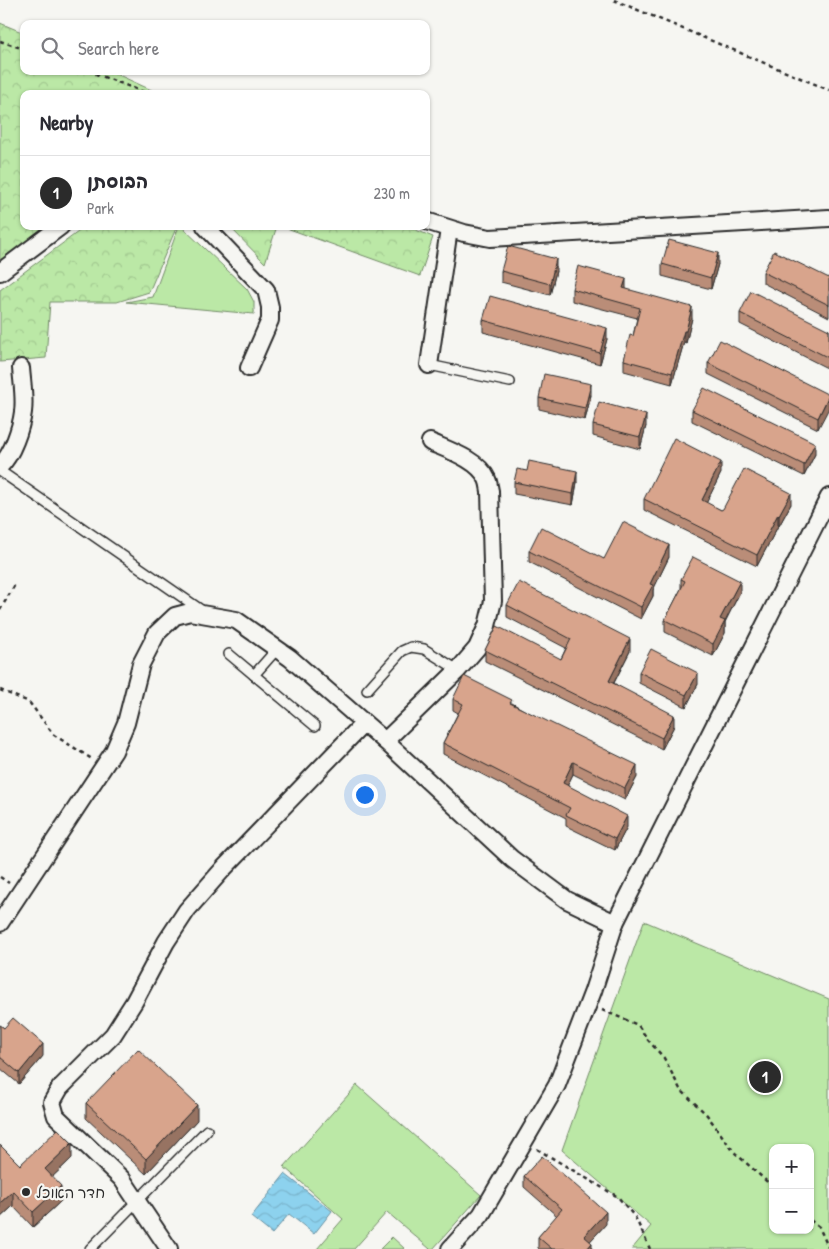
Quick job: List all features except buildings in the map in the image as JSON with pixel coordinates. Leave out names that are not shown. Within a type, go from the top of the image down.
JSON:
[{"type":"street","points":[[430,222],[449,229],[490,238],[829,218]]},
{"type":"street","points":[[429,365],[449,229]]},
{"type":"street","points":[[0,272],[56,230]]},
{"type":"street","points":[[209,230],[266,290],[270,308],[270,320],[249,368]]},
{"type":"street","points":[[0,466],[6,461],[14,444],[23,412],[21,368]]},
{"type":"street","points":[[384,741],[458,670],[477,648],[487,626],[493,601],[490,491],[487,478],[476,465],[463,456],[430,442]]},
{"type":"street","points":[[450,1249],[481,1215],[557,1085],[588,1004],[615,922],[829,497]]},
{"type":"street","points":[[0,923],[114,751],[126,723],[141,664],[157,633],[175,616],[190,612],[236,620],[277,649],[364,723],[512,859],[567,900],[615,922]]},
{"type":"street","points":[[169,1249],[122,1179],[56,1116],[52,1102],[60,1088],[112,1035],[134,1002],[166,942],[188,910],[224,868],[364,723]]},
{"type":"lane","points":[[429,365],[510,382]]},
{"type":"lane","points":[[0,471],[206,614]]},
{"type":"lane","points":[[367,690],[402,651],[411,647],[424,648],[458,670]]},
{"type":"lane","points":[[254,675],[277,649]]},
{"type":"lane","points":[[229,654],[315,726]]},
{"type":"lane","points":[[90,1249],[207,1130]]},
{"type":"path","points":[[614,0],[829,90]]},
{"type":"path","points":[[0,41],[20,48]]},
{"type":"path","points":[[99,75],[138,90]]},
{"type":"path","points":[[0,610],[16,583]]},
{"type":"path","points":[[0,690],[29,702],[54,735],[104,767]]},
{"type":"path","points":[[588,1004],[638,1025],[664,1058],[680,1089],[707,1115],[734,1152],[769,1183]]},
{"type":"path","points":[[525,1142],[618,1197],[635,1217],[650,1249]]},
{"type":"path","points":[[814,1223],[819,1227],[829,1249]]},
{"type":"green space","points":[[0,23],[20,31],[20,75],[119,75],[151,90],[20,90],[20,230],[41,230],[0,261]]},
{"type":"green space","points":[[81,230],[175,230],[149,292],[117,302],[50,302],[46,358],[0,362],[0,290]]},
{"type":"green space","points":[[178,230],[185,230],[247,289],[254,302],[254,314],[126,302],[153,297]]},
{"type":"green space","points":[[233,230],[276,230],[265,263]]},
{"type":"green space","points":[[292,230],[416,230],[433,237],[420,276]]},
{"type":"green space","points":[[644,921],[829,999],[829,1249],[632,1249],[651,1226],[562,1150]]},
{"type":"green space","points":[[357,1085],[481,1195],[433,1249],[430,1249],[387,1212],[354,1249],[317,1249],[343,1219],[284,1167]]},
{"type":"green space","points":[[392,1237],[405,1249],[380,1249]]},
{"type":"water","points":[[285,1174],[332,1211],[314,1234],[289,1214],[272,1234],[251,1217]]},
{"type":"place","name":"הבוסתן","points":[[765,1077]]},
{"type":"place","name":"חדר האוכל","points":[[26,1192]]}]
